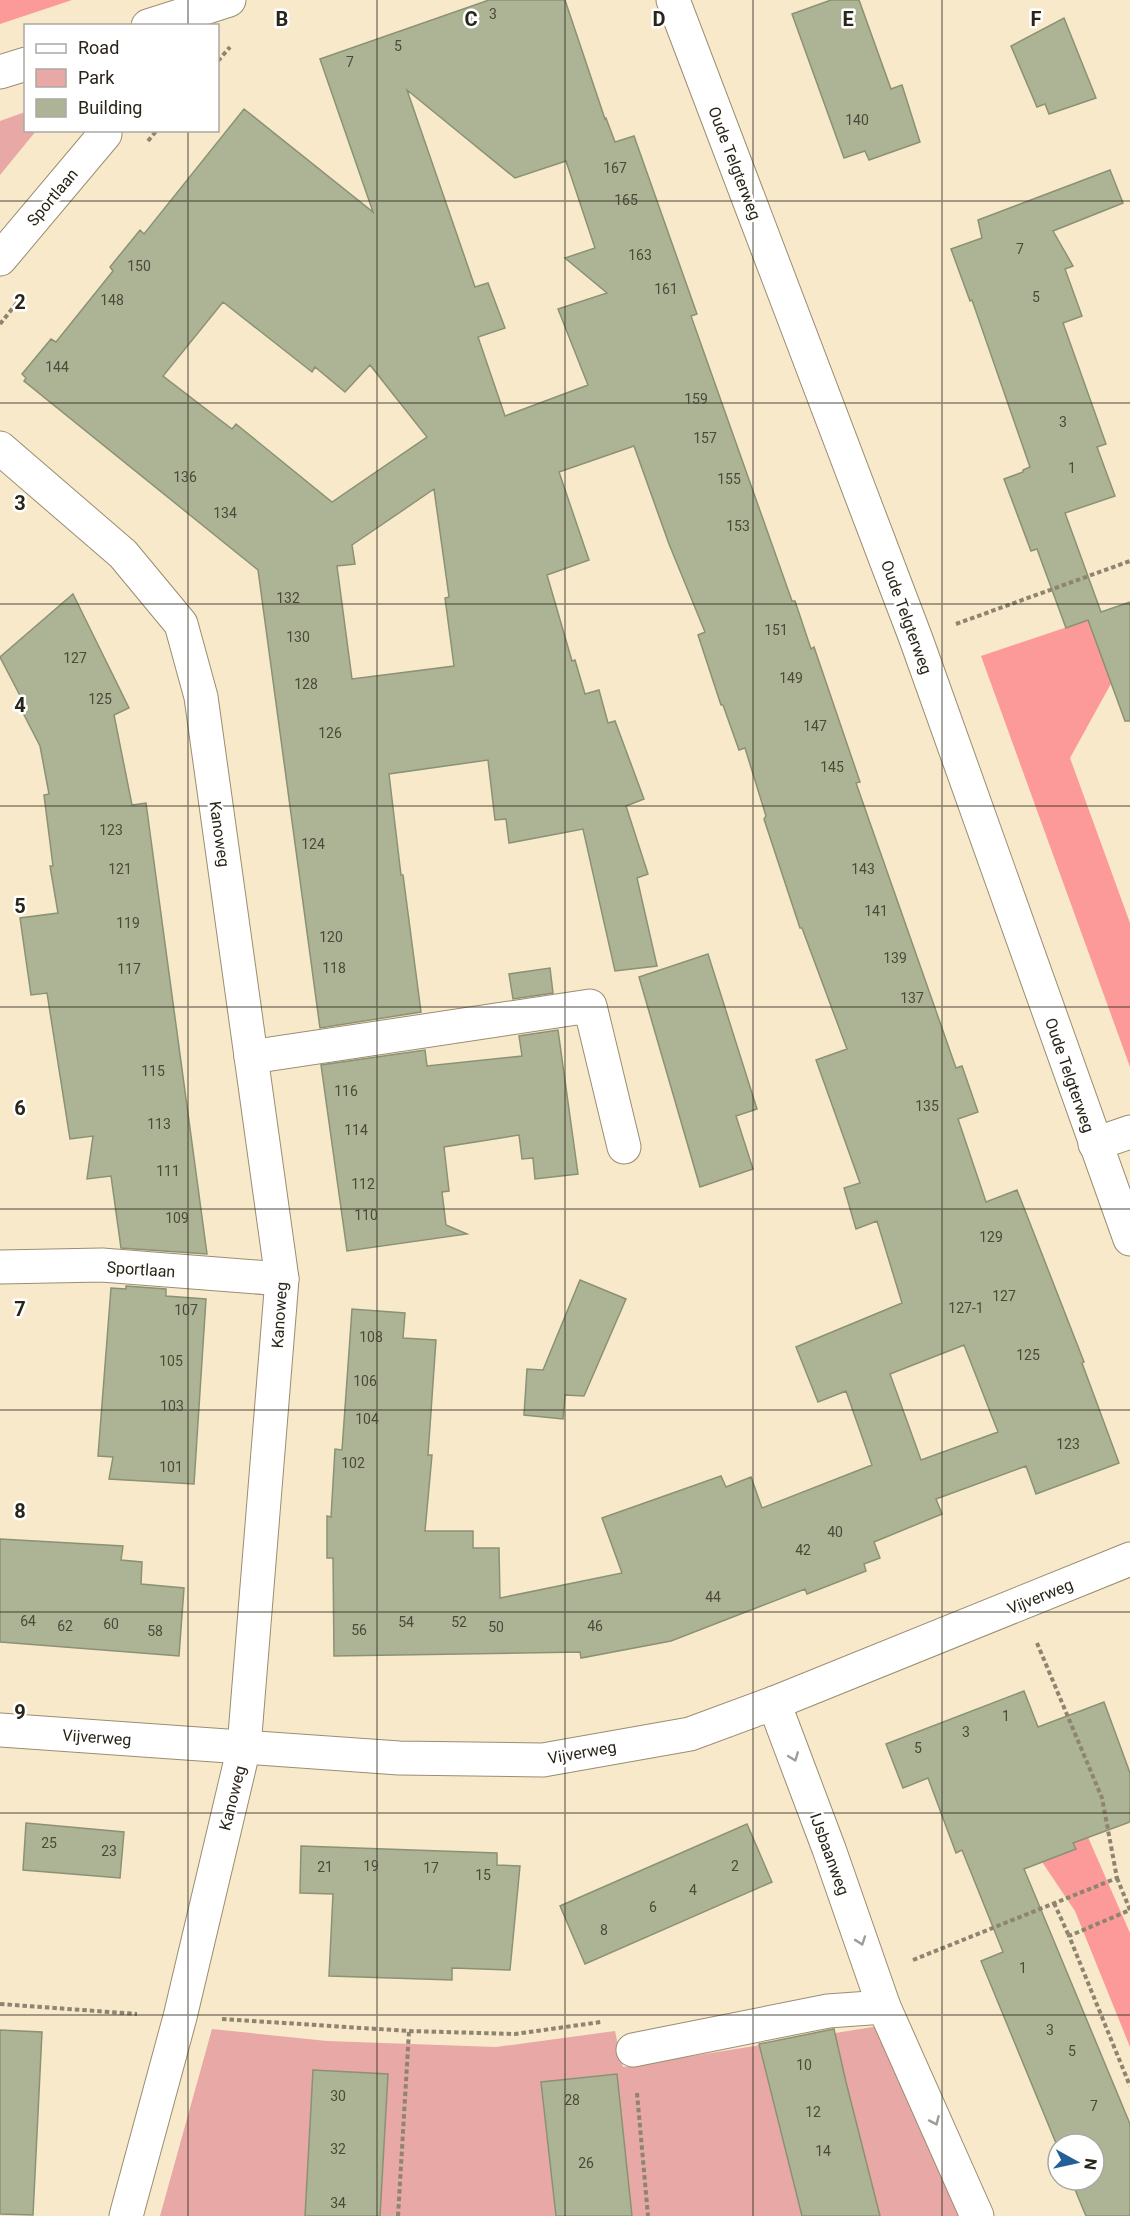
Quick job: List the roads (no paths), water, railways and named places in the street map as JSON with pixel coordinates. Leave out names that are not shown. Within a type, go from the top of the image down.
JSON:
[{"type":"street","points":[[154,24],[228,0]]},
{"type":"street","name":"Oude Telgterweg","points":[[673,0],[916,639],[1130,1239]]},
{"type":"street","points":[[0,72],[24,65]]},
{"type":"street","name":"Sportlaan","points":[[0,260],[105,134]]},
{"type":"street","name":"Kanoweg","points":[[0,448],[123,554],[181,624],[201,697],[282,1279],[244,1748],[180,2017],[126,2216]]},
{"type":"street","points":[[251,1057],[590,1006],[624,1147]]},
{"type":"street","points":[[1095,1144],[1130,1131]]},
{"type":"street","name":"Sportlaan","points":[[0,1267],[102,1265],[282,1279]]},
{"type":"street","name":"Vijverweg","points":[[0,1730],[399,1758],[543,1760],[690,1734],[774,1703],[1130,1559]]},
{"type":"street","name":"IJsbaanweg","points":[[774,1703],[829,1849],[884,2007],[976,2216]]},
{"type":"street","points":[[633,2050],[828,2011],[884,2007]]}]
